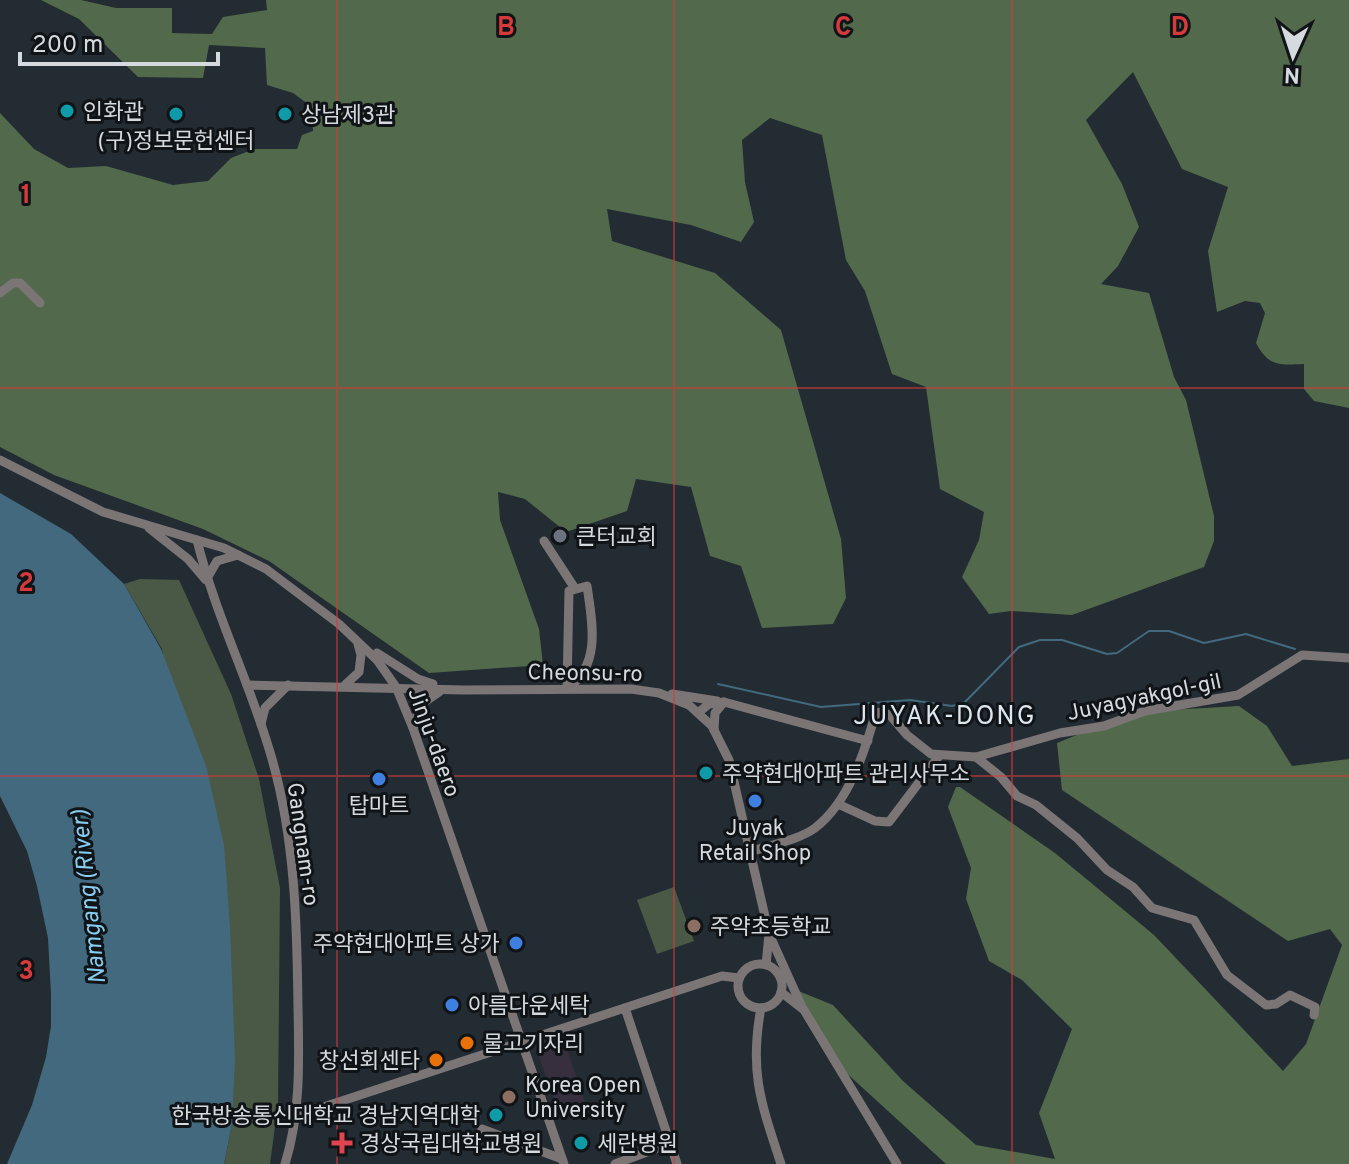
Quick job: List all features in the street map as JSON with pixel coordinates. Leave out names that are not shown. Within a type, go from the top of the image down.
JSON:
[{"type":"street","points":[[0,293],[13,283],[20,283],[40,303]]},
{"type":"street","name":"Jinju-daero","points":[[0,460],[80,503],[238,554],[266,569],[351,635],[377,660],[396,687],[413,728],[563,1162]]},
{"type":"street","points":[[143,524],[188,559],[206,580],[217,561],[238,554]]},
{"type":"street","name":"Gangnam-ro","points":[[197,540],[206,580],[261,724],[278,783],[290,847],[298,959],[296,1116],[285,1164]]},
{"type":"street","points":[[544,541],[574,587]]},
{"type":"street","points":[[587,586],[592,652],[578,681],[567,688],[569,591],[574,587],[587,586]]},
{"type":"street","points":[[342,686],[356,679],[361,664],[359,645],[351,635]]},
{"type":"street","points":[[351,635],[418,679],[463,690]]},
{"type":"street","name":"Juyagyakgol-gil","points":[[939,756],[976,757],[1060,733],[1104,726],[1145,711],[1238,695],[1302,655],[1349,658]]},
{"type":"street","name":"Cheonsu-ro","points":[[247,685],[463,690],[631,689],[668,696],[699,712],[714,730],[729,760],[769,934],[766,965]]},
{"type":"street","points":[[261,724],[265,708],[288,685]]},
{"type":"street","points":[[631,689],[724,702],[868,741]]},
{"type":"street","points":[[413,728],[416,713],[426,698],[433,693],[463,690]]},
{"type":"street","points":[[699,712],[709,704],[724,702]]},
{"type":"street","points":[[714,730],[715,713],[724,702]]},
{"type":"street","points":[[750,852],[814,830],[838,804],[868,741],[876,712],[890,715],[907,735],[939,756],[889,822],[875,821],[838,804]]},
{"type":"street","points":[[976,757],[1001,777],[1017,796],[1036,805],[1077,838],[1107,870],[1133,887],[1152,908],[1194,920],[1227,975],[1266,1005],[1276,1004],[1290,995],[1315,1007],[1314,1015]]},
{"type":"street","points":[[769,934],[804,1010],[897,1164]]},
{"type":"street","points":[[296,1116],[522,1045],[722,976],[739,978],[753,965],[766,965],[777,972],[781,992],[804,1010]]},
{"type":"street","points":[[739,978],[740,996],[749,1005],[761,1008],[773,1003],[781,992]]},
{"type":"street","points":[[625,1008],[677,1164]]},
{"type":"street","points":[[761,1008],[754,1045],[755,1070],[781,1164]]},
{"type":"street","name":"Jinju-daero","points":[[482,1129],[563,1162]]},
{"type":"street","points":[[615,1164],[671,1143]]},
{"type":"shaded area","points":[[563,1038],[586,1104],[559,1113],[537,1051],[539,1046]]},
{"type":"green space","points":[[41,0],[81,0],[116,8],[172,8],[172,33],[212,34],[223,17],[267,10],[266,0],[1349,0],[1349,408],[1314,401],[1304,389],[1304,364],[1281,364],[1265,357],[1256,343],[1265,313],[1260,303],[1245,301],[1217,312],[1208,251],[1228,187],[1182,169],[1133,72],[1086,120],[1122,184],[1139,227],[1118,266],[1101,284],[1149,293],[1174,377],[1186,400],[1214,516],[1214,541],[1204,567],[1072,615],[1011,611],[989,614],[962,577],[979,540],[984,512],[940,489],[926,387],[892,374],[865,291],[846,260],[822,135],[770,118],[742,140],[745,182],[754,222],[741,242],[691,225],[607,209],[612,241],[715,273],[781,330],[841,539],[846,598],[833,624],[762,628],[741,566],[710,556],[691,487],[636,479],[627,511],[566,532],[525,499],[498,492],[500,520],[539,629],[543,665],[429,673],[269,561],[203,529],[54,475],[0,447],[0,113],[34,149],[68,168],[106,166],[173,185],[208,181],[231,158],[254,149],[297,149],[302,135],[313,131],[312,107],[293,93],[267,85],[265,48],[209,45],[203,78],[138,77],[79,19]]},
{"type":"green space","points":[[140,579],[179,580],[231,694],[259,779],[280,888],[278,1104],[270,1164],[224,1164],[232,1124],[162,649],[124,584]]},
{"type":"green space","points":[[1239,706],[1267,726],[1292,766],[1349,759],[1349,1164],[946,1164],[842,1069],[796,990],[833,1005],[903,1081],[976,1145],[1055,1159],[1039,1113],[1072,1029],[1022,980],[989,961],[966,899],[971,868],[948,807],[956,787],[1055,853],[1154,935],[1283,1071],[1306,1044],[1342,945],[1330,929],[1288,941],[1062,790],[1057,743],[1133,712]]},
{"type":"green space","points":[[674,887],[694,941],[657,954],[637,900]]},
{"type":"water","name":"Namgang (River)","points":[[0,493],[71,534],[124,584],[161,649],[206,766],[224,845],[230,927],[235,1059],[232,1124],[224,1164],[7,1164],[32,1105],[46,1057],[51,1026],[51,994],[48,938],[37,886],[27,851],[0,796]]},
{"type":"waterway","points":[[718,684],[821,707],[910,700],[952,706],[964,703],[1019,647],[1040,640],[1062,640],[1107,654],[1117,653],[1149,631],[1169,631],[1204,643],[1246,634],[1295,649]]},
{"type":"place","name":"인화관","points":[[67,111]]},
{"type":"place","name":"(구)정보문헌센터","points":[[176,114]]},
{"type":"place","name":"상남제3관","points":[[285,114]]},
{"type":"place","name":"큰터교회","points":[[560,536]]},
{"type":"place","name":"주약현대아파트 관리사무소","points":[[706,773]]},
{"type":"place","name":"탑마트","points":[[379,779]]},
{"type":"place","name":"Juyak Retail Shop","points":[[755,801]]},
{"type":"place","name":"주약초등학교","points":[[694,926]]},
{"type":"place","name":"주약현대아파트 상가","points":[[516,943]]},
{"type":"place","name":"아름다운세탁","points":[[452,1005]]},
{"type":"place","name":"물고기자리","points":[[467,1043]]},
{"type":"place","name":"창선회센타","points":[[436,1060]]},
{"type":"place","name":"Korea Open University","points":[[509,1097]]},
{"type":"place","name":"한국방송통신대학교 경남지역대학","points":[[496,1115]]},
{"type":"place","name":"경상국립대학교병원","points":[[342,1143]]},
{"type":"place","name":"세란병원","points":[[581,1143]]},
{"type":"district","name":"JUYAK-DONG","points":[[945,715]]}]
